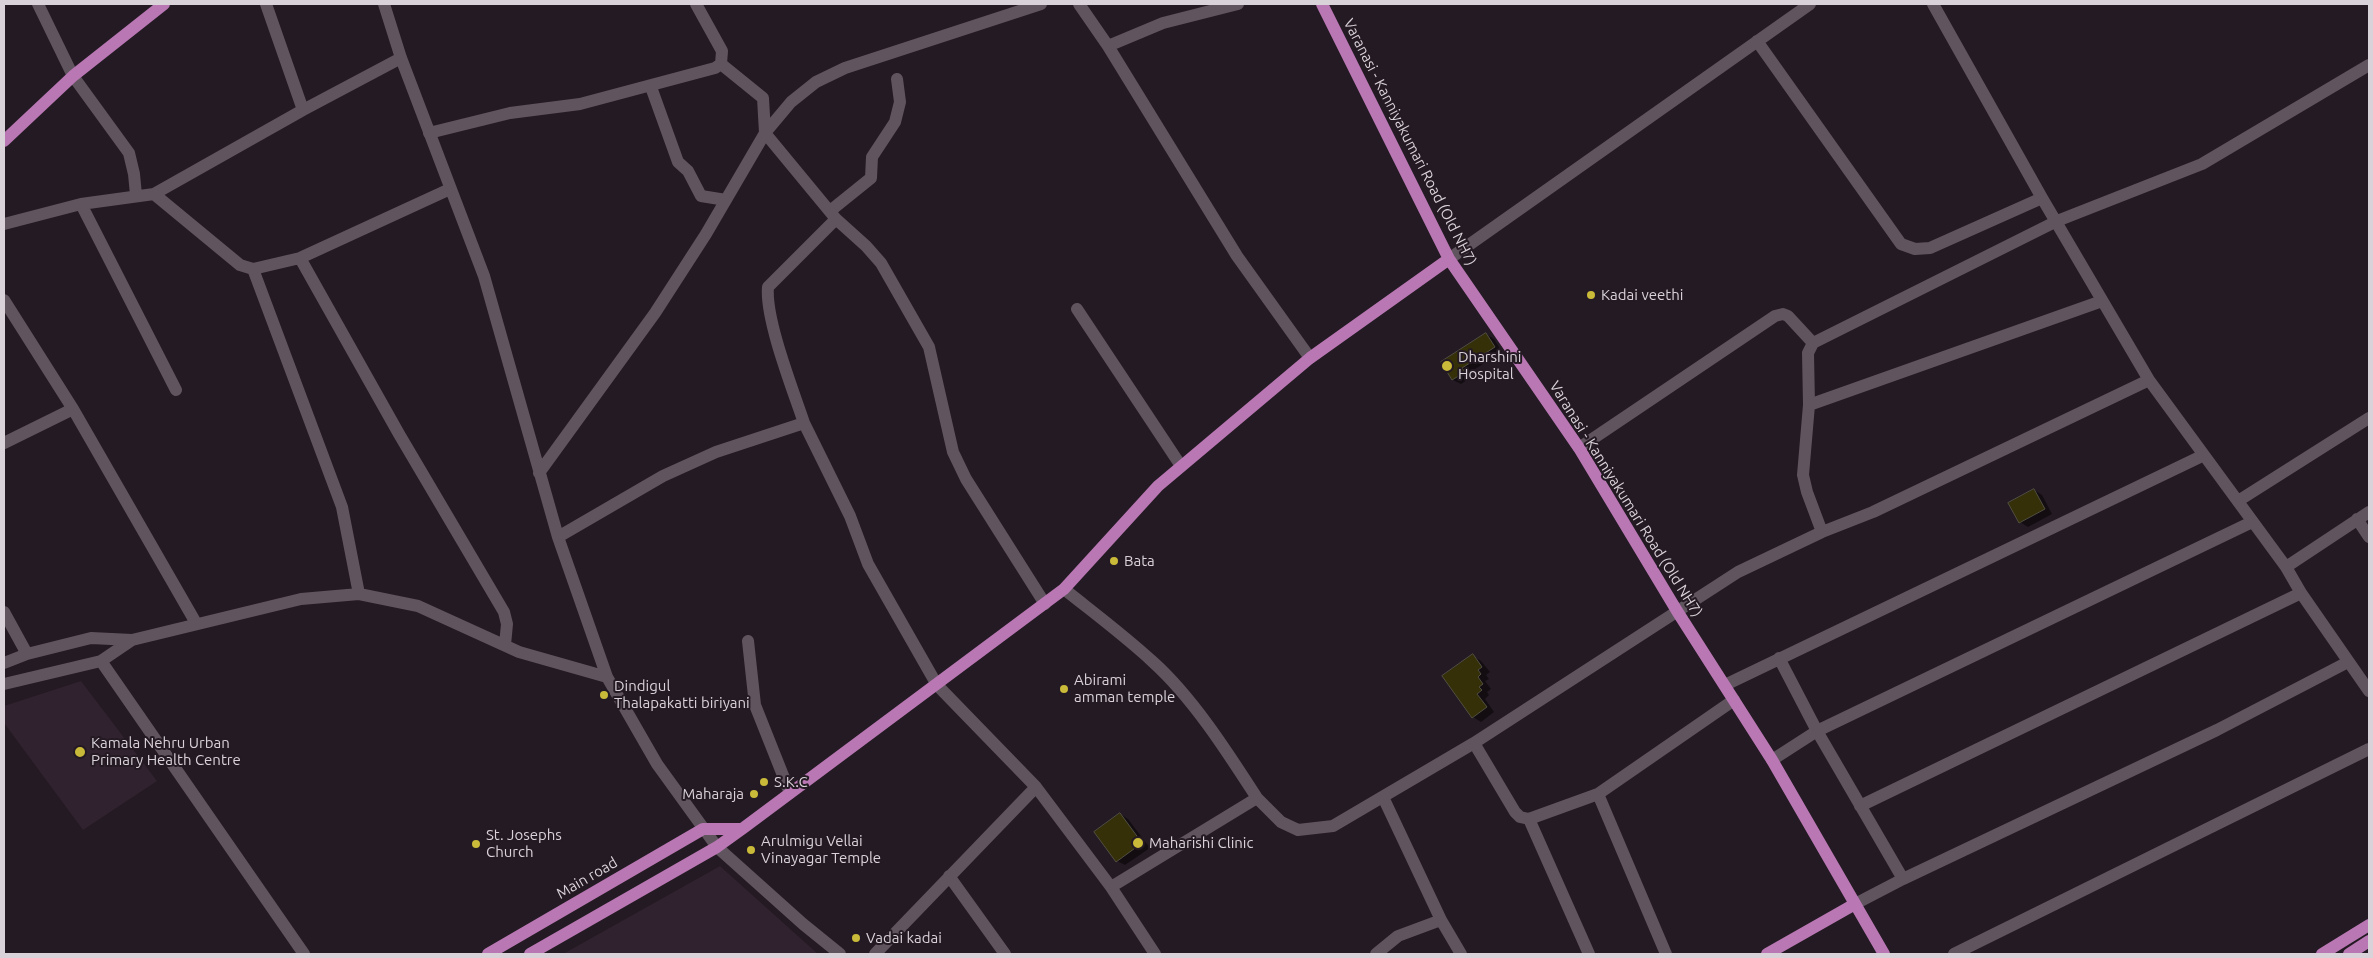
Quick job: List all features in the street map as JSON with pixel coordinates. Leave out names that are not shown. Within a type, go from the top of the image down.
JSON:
[{"type":"main road","points":[[4,140],[73,76],[164,4]]},
{"type":"main road","name":"Varanasi - Kanniyakumari Road (Old NH7)","points":[[1322,4],[1449,259],[1579,448],[1677,611],[1772,760],[1884,954]]},
{"type":"main road","points":[[530,954],[718,847],[1045,604],[1064,589],[1158,486],[1181,466],[1310,358],[1449,259]]},
{"type":"main road","points":[[703,829],[742,829]]},
{"type":"main road","name":"Main road","points":[[488,954],[703,829]]},
{"type":"main road","points":[[1770,954],[1855,904]]},
{"type":"main road","points":[[2322,954],[2369,925]]},
{"type":"main road","points":[[2349,954],[2369,942]]},
{"type":"street","points":[[38,4],[73,76],[128,153],[134,174],[136,195]]},
{"type":"street","points":[[266,4],[303,110]]},
{"type":"street","points":[[384,4],[401,58],[484,276],[558,537],[606,677],[657,764],[718,847],[803,924],[840,954]]},
{"type":"street","points":[[696,4],[722,51],[721,64]]},
{"type":"street","points":[[539,473],[655,313],[726,200],[765,133],[791,102],[816,82],[845,68],[1041,4]]},
{"type":"street","points":[[1079,4],[1108,46],[1237,256],[1310,358]]},
{"type":"street","points":[[1108,46],[1163,22],[1233,4]]},
{"type":"street","points":[[1449,259],[1810,4]]},
{"type":"street","points":[[1933,4],[2042,198],[2149,380],[2286,566],[2302,593],[2369,691]]},
{"type":"street","points":[[1757,41],[1901,244],[1916,249],[1930,248],[2042,198]]},
{"type":"street","points":[[4,224],[81,204],[154,194],[303,110],[401,58]]},
{"type":"street","points":[[429,133],[510,113],[580,104],[706,72],[721,64]]},
{"type":"street","points":[[721,64],[762,98],[765,133],[833,215],[881,263],[929,347],[954,452],[966,479],[1045,604]]},
{"type":"street","points":[[1822,532],[1807,492],[1803,475],[1809,406],[1808,353],[1813,343],[2057,221],[2202,164],[2369,65]]},
{"type":"street","points":[[897,79],[900,102],[895,122],[872,157],[870,178],[833,215],[768,287],[767,298],[774,324],[804,422],[850,516],[868,564],[937,685],[1036,787],[1111,887],[1156,954]]},
{"type":"street","points":[[651,87],[678,162],[688,171],[701,196],[726,200]]},
{"type":"street","points":[[154,194],[240,265],[253,269],[300,258],[450,189]]},
{"type":"street","points":[[81,204],[176,390]]},
{"type":"street","points":[[300,258],[504,612],[507,624],[505,645]]},
{"type":"street","points":[[253,269],[342,506],[359,594]]},
{"type":"street","points":[[4,300],[8,314],[73,409],[196,623]]},
{"type":"street","points":[[1809,406],[2102,302]]},
{"type":"street","points":[[1077,309],[1181,466]]},
{"type":"street","points":[[1579,448],[1775,316],[1783,314],[1788,316],[1813,343]]},
{"type":"street","points":[[1064,589],[1154,662],[1195,709],[1230,756],[1257,798],[1281,822],[1298,830],[1333,826],[1474,744],[1738,572],[1822,532],[1872,512],[2149,380]]},
{"type":"street","points":[[4,443],[73,409]]},
{"type":"street","points":[[2238,501],[2369,418]]},
{"type":"street","points":[[558,537],[663,476],[716,452],[804,422]]},
{"type":"street","points":[[1725,684],[2204,455]]},
{"type":"street","points":[[2286,566],[2369,512]]},
{"type":"street","points":[[2357,519],[2369,537]]},
{"type":"street","points":[[1772,760],[1817,731],[2252,522]]},
{"type":"street","points":[[1860,806],[2302,593]]},
{"type":"street","points":[[4,663],[27,654],[91,638],[132,640],[301,599],[359,594],[418,606],[519,652],[606,677]]},
{"type":"street","points":[[4,612],[27,654]]},
{"type":"street","points":[[4,684],[101,661],[132,640]]},
{"type":"street","points":[[748,641],[756,705],[790,793]]},
{"type":"street","points":[[1779,658],[1817,731],[1903,879]]},
{"type":"street","points":[[101,661],[304,954]]},
{"type":"street","points":[[1855,904],[1903,879],[2217,730],[2348,662]]},
{"type":"street","points":[[1474,744],[1514,812],[1528,820],[1598,794],[1734,700]]},
{"type":"street","points":[[1954,954],[2369,749]]},
{"type":"street","points":[[875,954],[1036,787]]},
{"type":"street","points":[[1598,794],[1666,954]]},
{"type":"street","points":[[1383,797],[1441,920],[1460,954]]},
{"type":"street","points":[[1111,887],[1257,798]]},
{"type":"street","points":[[1528,820],[1589,954]]},
{"type":"street","points":[[949,876],[1005,954]]},
{"type":"street","points":[[1376,954],[1398,936],[1441,920]]},
{"type":"shaded area","name":"Kamala Nehru Urban Primary Health Centre","points":[[81,681],[157,781],[83,830],[4,723],[4,706]]},
{"type":"shaded area","points":[[720,866],[818,954],[563,954]]},
{"type":"building","points":[[1486,333],[1495,347],[1462,368],[1465,372],[1452,380],[1441,362]]},
{"type":"building","points":[[2034,489],[2045,509],[2019,523],[2008,503]]},
{"type":"building","points":[[1473,654],[1482,667],[1478,670],[1481,674],[1478,677],[1483,684],[1479,687],[1482,690],[1477,694],[1487,707],[1472,718],[1442,676]]},
{"type":"building","points":[[1120,813],[1142,843],[1116,862],[1094,832]]},
{"type":"place","name":"Kadai veethi","points":[[1591,295]]},
{"type":"place","name":"Dharshini Hospital","points":[[1447,366]]},
{"type":"place","name":"Bata","points":[[1114,561]]},
{"type":"place","name":"Abirami amman temple","points":[[1064,689]]},
{"type":"place","name":"Dindigul Thalapakatti biriyani","points":[[604,695]]},
{"type":"place","name":"Kamala Nehru Urban Primary Health Centre","points":[[80,752]]},
{"type":"place","name":"S.K.C","points":[[764,782]]},
{"type":"place","name":"Maharaja","points":[[754,794]]},
{"type":"place","name":"Maharishi Clinic","points":[[1138,843]]},
{"type":"place","name":"St. Josephs Church","points":[[476,844]]},
{"type":"place","name":"Arulmigu Vellai Vinayagar Temple","points":[[751,850]]},
{"type":"place","name":"Vadai kadai","points":[[856,938]]}]
